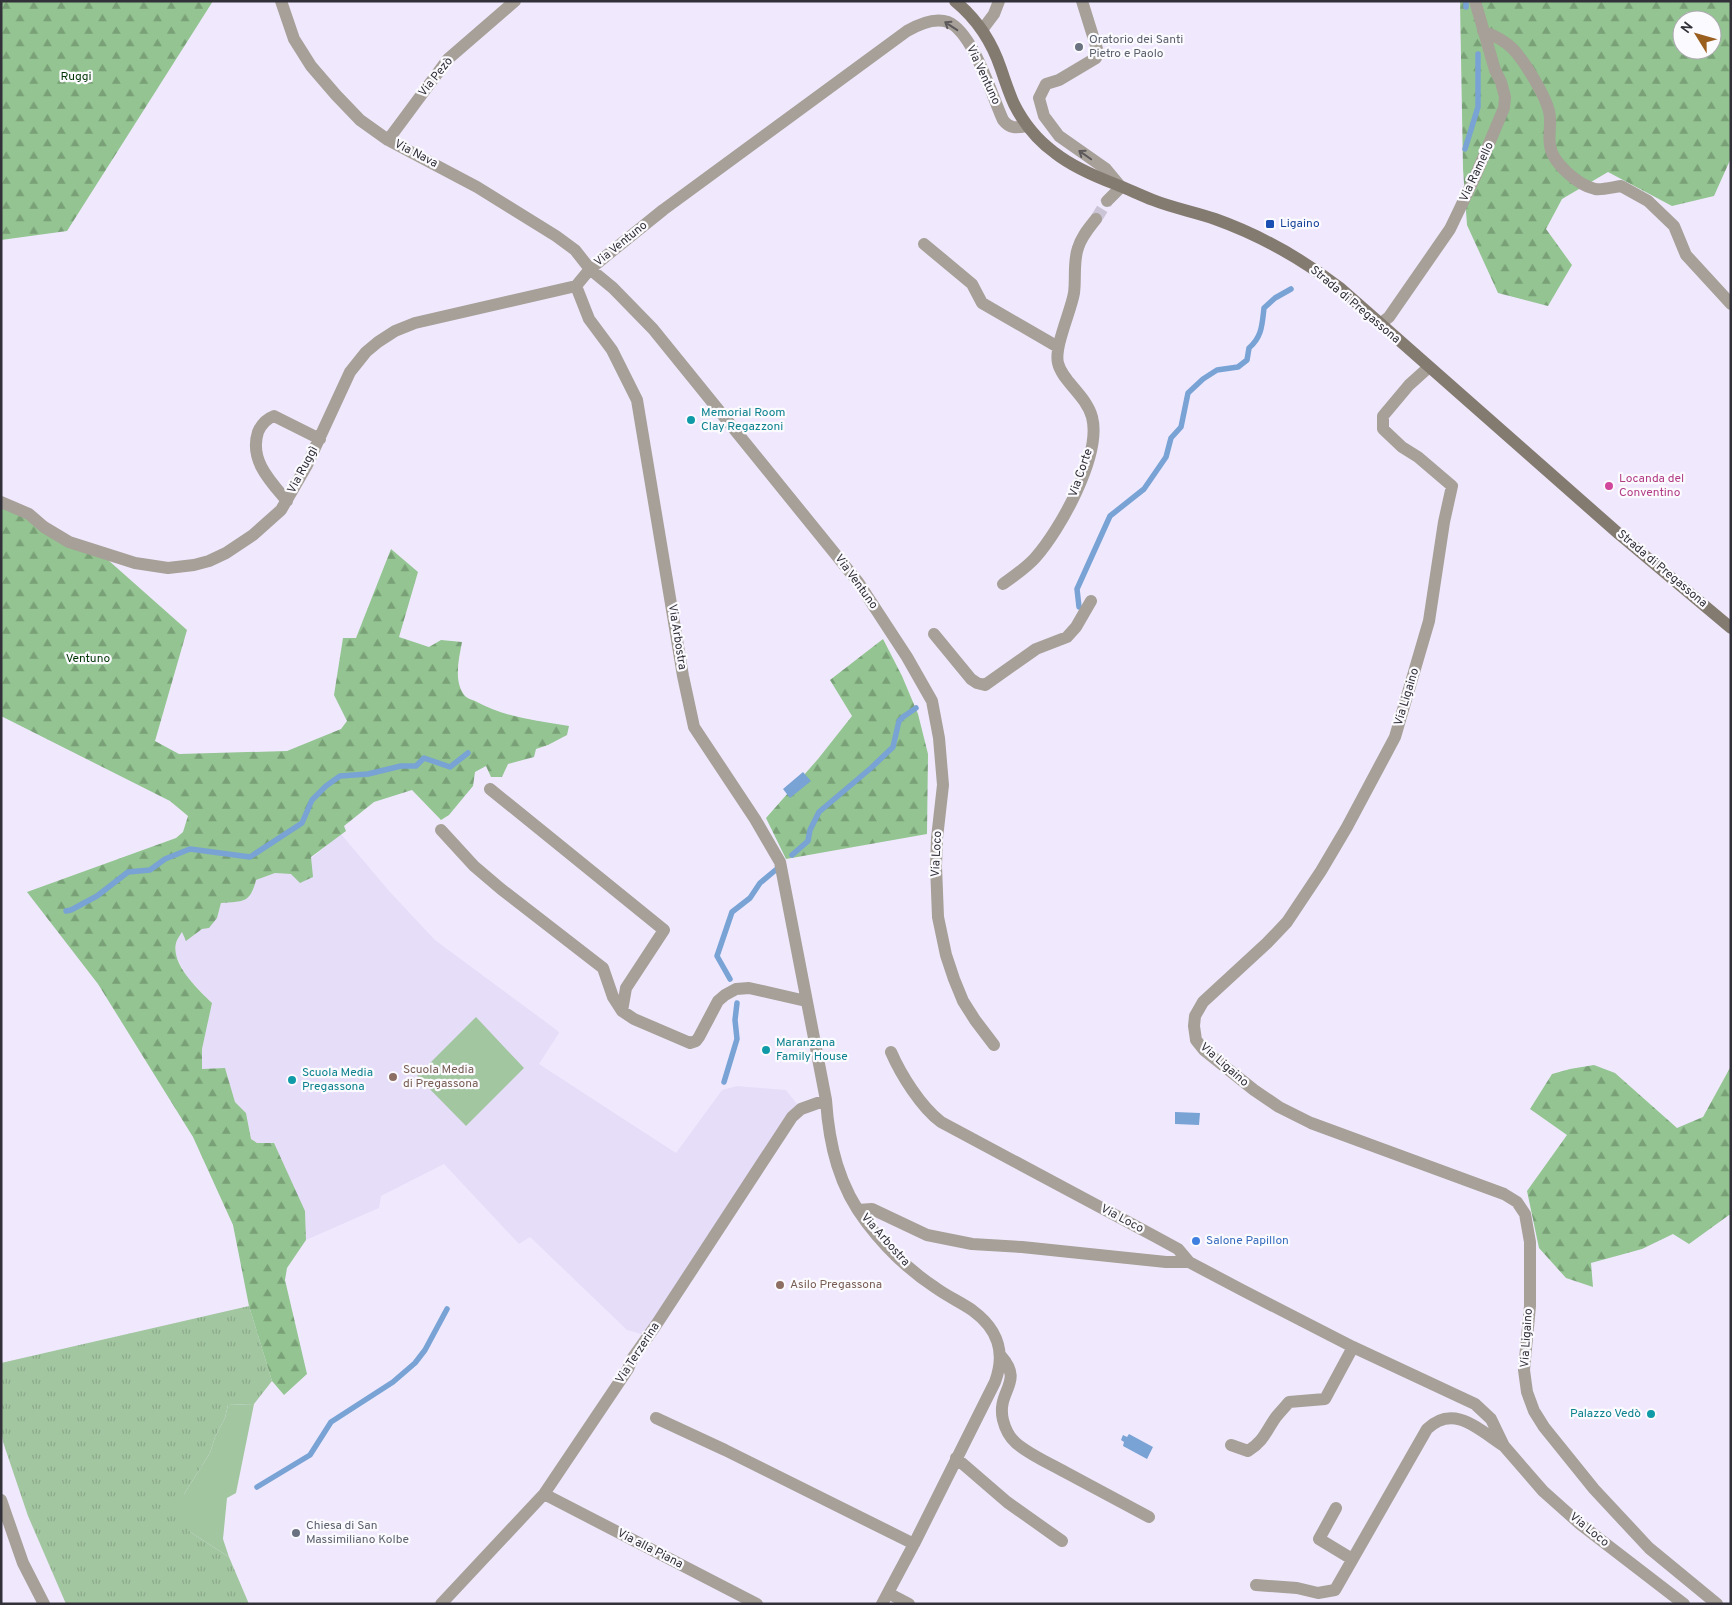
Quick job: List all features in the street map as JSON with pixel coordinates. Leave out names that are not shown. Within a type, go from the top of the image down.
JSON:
[{"type":"street","name":"Via Nava","points":[[281,1],[294,39],[311,66],[336,96],[360,120],[388,140],[477,187],[556,236],[575,250],[590,269]]},
{"type":"street","name":"Via Pezò","points":[[388,140],[448,59],[515,1]]},
{"type":"street","name":"Strada di Pregassona","points":[[955,1],[982,30],[994,51],[1015,106],[1027,126],[1039,140],[1067,162],[1087,173],[1154,200],[1216,220],[1269,242],[1313,268],[1340,288],[1619,534],[1731,628]]},
{"type":"street","points":[[982,30],[994,14],[999,1]]},
{"type":"street","points":[[1082,1],[1097,49],[1096,58],[1059,80],[1046,84],[1039,98],[1044,116],[1059,136],[1106,169],[1122,187],[1107,201]]},
{"type":"street","name":"Via Ramello","points":[[1380,324],[1388,317],[1450,229],[1469,191],[1504,108],[1505,97],[1501,82],[1495,70],[1475,1]]},
{"type":"street","name":"Via Ventuno","points":[[907,657],[858,582],[653,329],[613,288],[590,269],[668,206],[917,25],[935,20],[951,24],[965,38],[974,51],[1003,120],[1015,128],[1027,126]]},
{"type":"street","points":[[1483,31],[1497,37],[1512,48],[1537,85],[1549,110],[1551,121],[1550,145],[1556,161],[1568,174],[1594,188],[1605,189],[1621,186],[1648,200],[1674,226],[1686,255],[1731,304]]},
{"type":"street","name":"Via Corte","points":[[1003,584],[1026,567],[1045,546],[1073,498],[1089,457],[1093,432],[1091,414],[1084,400],[1059,367],[1057,359],[1058,347],[1074,292],[1077,249],[1096,219]]},
{"type":"street","points":[[924,244],[972,284],[982,303],[1058,347]]},
{"type":"street","points":[[576,286],[590,269]]},
{"type":"street","name":"Via Ruggì","points":[[1,502],[29,514],[44,527],[69,542],[135,563],[168,568],[209,561],[226,553],[253,535],[281,510],[320,439],[350,372],[366,352],[378,342],[395,330],[415,323],[576,286]]},
{"type":"street","name":"Via Arbostra","points":[[576,286],[589,319],[612,350],[638,400],[683,676],[694,727],[755,819],[780,862],[826,1100],[828,1129],[838,1172],[844,1186],[858,1210],[883,1241],[906,1265],[936,1288],[972,1310],[984,1320],[998,1343],[1001,1356],[1011,1370],[1012,1377],[1002,1404],[1002,1414],[1011,1437],[1016,1443],[1149,1517]]},
{"type":"street","name":"Via Ligaino","points":[[1429,367],[1409,384],[1383,416],[1382,423],[1383,429],[1402,447],[1418,457],[1452,486],[1444,522],[1429,621],[1395,737],[1343,834],[1287,922],[1268,943],[1203,1002],[1195,1016],[1196,1040],[1212,1056],[1254,1090],[1279,1107],[1311,1123],[1504,1194],[1517,1202],[1525,1214],[1530,1242],[1530,1306],[1524,1370],[1527,1392],[1534,1411],[1544,1427],[1594,1490],[1649,1548],[1717,1604]]},
{"type":"street","points":[[287,501],[262,469],[257,458],[255,444],[259,430],[264,422],[274,416],[320,439]]},
{"type":"street","points":[[934,634],[971,679],[977,684],[985,685],[1036,650],[1067,637],[1076,627],[1090,601]]},
{"type":"street","name":"Via Loco","points":[[907,657],[932,702],[939,738],[943,785],[937,838],[936,891],[938,917],[946,955],[964,1000],[975,1020],[994,1045]]},
{"type":"street","points":[[490,789],[664,930],[626,988],[622,1010]]},
{"type":"street","points":[[440,830],[474,866],[501,889],[603,968],[612,997],[622,1010],[634,1019],[690,1043],[696,1041],[699,1037],[718,1001],[736,989],[749,988],[806,1001]]},
{"type":"street","name":"Via Loco","points":[[891,1052],[902,1074],[930,1113],[941,1122],[1163,1241],[1178,1250],[1189,1262],[1353,1347],[1475,1404],[1491,1419],[1504,1446],[1542,1491],[1580,1524],[1684,1604]]},
{"type":"street","name":"Via Terzerina","points":[[441,1604],[544,1494],[611,1392],[628,1370],[632,1359],[792,1117],[801,1109],[826,1100]]},
{"type":"street","name":"Via Loco","points":[[858,1210],[872,1208],[927,1235],[972,1244],[1032,1248],[1166,1262],[1189,1262]]},
{"type":"street","points":[[1232,1445],[1248,1451],[1255,1446],[1267,1434],[1276,1418],[1289,1402],[1325,1399],[1353,1347]]},
{"type":"street","points":[[909,1604],[885,1598],[995,1382],[1001,1356]]},
{"type":"street","name":"Via Loco","points":[[1256,1585],[1297,1588],[1318,1593],[1335,1590],[1427,1430],[1435,1422],[1453,1417],[1464,1420],[1504,1446]]},
{"type":"street","points":[[656,1418],[725,1450],[914,1544]]},
{"type":"street","points":[[956,1458],[1007,1502],[1062,1541]]},
{"type":"street","name":"Via alla Piana","points":[[544,1494],[757,1604]]},
{"type":"street","points":[[1,1500],[23,1563],[44,1604]]},
{"type":"street","points":[[1336,1508],[1319,1539],[1352,1559]]},
{"type":"shaded area","name":"Scuola Media di Pregassona","points":[[341,834],[390,892],[435,940],[558,1031],[559,1033],[539,1064],[676,1153],[722,1090],[737,1086],[786,1090],[801,1109],[648,1336],[627,1330],[530,1237],[519,1244],[444,1164],[381,1196],[379,1208],[306,1240],[305,1211],[257,1143],[251,1139],[246,1113],[235,1102],[225,1068],[202,1069],[202,1049],[212,1003],[187,977],[176,956],[176,942],[182,931],[186,941],[217,918],[221,903],[252,893],[256,880],[275,873],[292,874]]},
{"type":"green space","name":"Ruggi","points":[[1,1],[213,1],[67,231],[1,240]]},
{"type":"green space","points":[[1460,1],[1731,1],[1731,158],[1714,196],[1672,206],[1608,172],[1562,199],[1546,229],[1572,265],[1548,306],[1498,293],[1467,225],[1463,169]]},
{"type":"green space","name":"Ventuno","points":[[1,502],[99,552],[187,630],[155,741],[179,754],[287,751],[341,729],[347,721],[334,695],[343,638],[356,638],[391,549],[418,572],[399,637],[429,647],[441,640],[462,642],[458,663],[458,677],[461,690],[466,697],[509,715],[569,726],[567,735],[536,749],[534,757],[508,764],[502,777],[491,777],[486,766],[475,772],[473,786],[449,815],[441,820],[412,790],[374,802],[344,826],[346,831],[311,857],[313,877],[300,883],[291,874],[275,873],[256,880],[251,893],[244,900],[221,903],[217,918],[209,928],[202,929],[186,941],[182,932],[177,940],[176,951],[182,968],[193,984],[212,1003],[202,1049],[202,1069],[225,1068],[235,1102],[246,1113],[251,1139],[257,1143],[274,1143],[305,1211],[306,1240],[287,1268],[285,1280],[307,1374],[284,1395],[272,1381],[249,1306],[233,1225],[193,1137],[98,984],[27,892],[176,838],[183,832],[188,816],[170,801],[1,716]]},
{"type":"green space","points":[[883,639],[902,676],[918,714],[928,754],[927,834],[786,859],[766,818],[818,759],[852,716],[830,680]]},
{"type":"green space","points":[[476,1017],[524,1068],[466,1126],[417,1076]]},
{"type":"green space","points":[[1594,1065],[1615,1073],[1677,1128],[1703,1117],[1731,1066],[1731,1215],[1689,1244],[1673,1234],[1642,1249],[1591,1263],[1593,1287],[1566,1278],[1539,1248],[1527,1191],[1567,1135],[1530,1109],[1552,1074]]},
{"type":"green space","points":[[249,1306],[272,1381],[254,1404],[228,1405],[225,1418],[215,1437],[210,1453],[184,1494],[190,1532],[229,1557],[249,1604],[66,1604],[28,1516],[3,1442],[1,1428],[1,1363]]},
{"type":"green space","points":[[254,1404],[236,1493],[227,1498],[223,1539],[229,1557],[190,1532],[181,1507],[184,1494],[210,1453],[215,1437],[225,1418],[228,1405]]},
{"type":"water","points":[[803,772],[811,781],[790,798],[783,789]]},
{"type":"water","points":[[1175,1112],[1200,1113],[1199,1125],[1175,1124]]},
{"type":"water","points":[[1129,1434],[1153,1447],[1147,1459],[1123,1446],[1124,1442],[1121,1440],[1123,1435],[1127,1437]]},
{"type":"waterway","points":[[1466,1],[1466,7]]},
{"type":"waterway","points":[[1465,149],[1478,107],[1478,54]]},
{"type":"waterway","points":[[1079,607],[1077,589],[1110,516],[1144,489],[1166,457],[1171,438],[1181,427],[1188,393],[1203,379],[1217,370],[1238,367],[1247,360],[1249,348],[1257,340],[1261,330],[1264,308],[1275,298],[1291,289]]},
{"type":"waterway","points":[[792,855],[808,841],[810,830],[819,812],[893,747],[899,721],[916,708]]},
{"type":"waterway","points":[[66,911],[97,896],[128,872],[150,870],[165,859],[190,849],[250,857],[302,823],[312,800],[326,786],[340,776],[368,774],[401,766],[416,766],[424,758],[450,767],[468,753]]},
{"type":"waterway","points":[[730,979],[717,956],[732,912],[750,898],[760,883],[778,868]]},
{"type":"waterway","points":[[724,1082],[737,1039],[735,1020],[737,1003]]},
{"type":"waterway","points":[[257,1487],[310,1455],[331,1422],[393,1382],[415,1363],[425,1350],[447,1309]]},
{"type":"tunnel","points":[[1096,219],[1107,201]]},
{"type":"place","name":"Oratorio dei Santi Pietro e Paolo","points":[[1079,47]]},
{"type":"place","name":"Ligaino","points":[[1270,224]]},
{"type":"place","name":"Memorial Room Clay Regazzoni","points":[[691,420]]},
{"type":"place","name":"Locanda del Conventino","points":[[1609,486]]},
{"type":"place","name":"Maranzana Family House","points":[[766,1050]]},
{"type":"place","name":"Scuola Media di Pregassona","points":[[393,1077]]},
{"type":"place","name":"Scuola Media Pregassona","points":[[292,1080]]},
{"type":"place","name":"Salone Papillon","points":[[1196,1241]]},
{"type":"place","name":"Asilo Pregassona","points":[[780,1285]]},
{"type":"place","name":"Palazzo Vedò","points":[[1651,1414]]},
{"type":"place","name":"Chiesa di San Massimiliano Kolbe","points":[[296,1533]]}]
